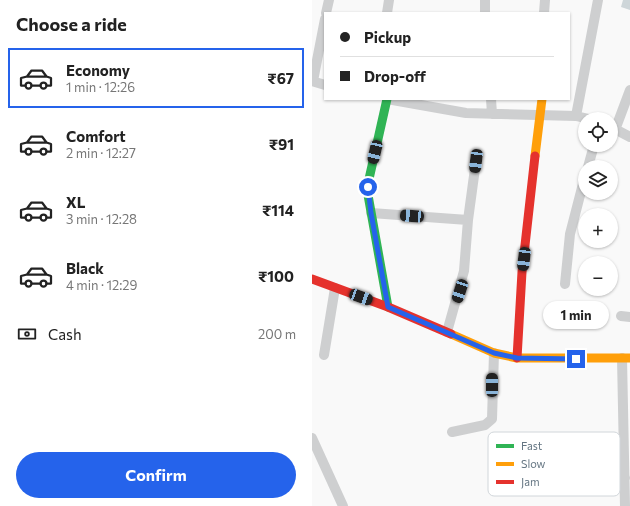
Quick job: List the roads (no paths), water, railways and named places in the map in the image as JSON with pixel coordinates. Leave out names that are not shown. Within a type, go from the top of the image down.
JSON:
[{"type":"street","points":[[326,12],[329,0]]},
{"type":"street","points":[[387,12],[389,0]]},
{"type":"street","points":[[485,0],[485,12]]},
{"type":"street","points":[[544,12],[545,0]]},
{"type":"street","points":[[393,100],[466,113],[576,116],[598,0]]},
{"type":"street","points":[[324,24],[312,81],[324,85]]},
{"type":"street","points":[[618,118],[630,90]]},
{"type":"street","points":[[387,100],[369,179],[368,195],[388,307]]},
{"type":"street","points":[[491,100],[492,114]]},
{"type":"street","points":[[517,358],[522,272],[542,100]]},
{"type":"street","points":[[618,131],[630,137]]},
{"type":"street","points":[[447,332],[462,281],[476,161]]},
{"type":"street","points":[[565,284],[570,234],[579,200]]},
{"type":"street","points":[[371,213],[468,220]]},
{"type":"street","points":[[312,279],[388,307],[494,353],[517,358],[626,358],[627,436],[624,478],[625,506]]},
{"type":"street","points":[[324,355],[335,288]]},
{"type":"street","points":[[452,432],[485,425],[492,419],[494,353]]},
{"type":"street","points":[[312,438],[343,506]]},
{"type":"street","points":[[620,478],[624,478]]}]
